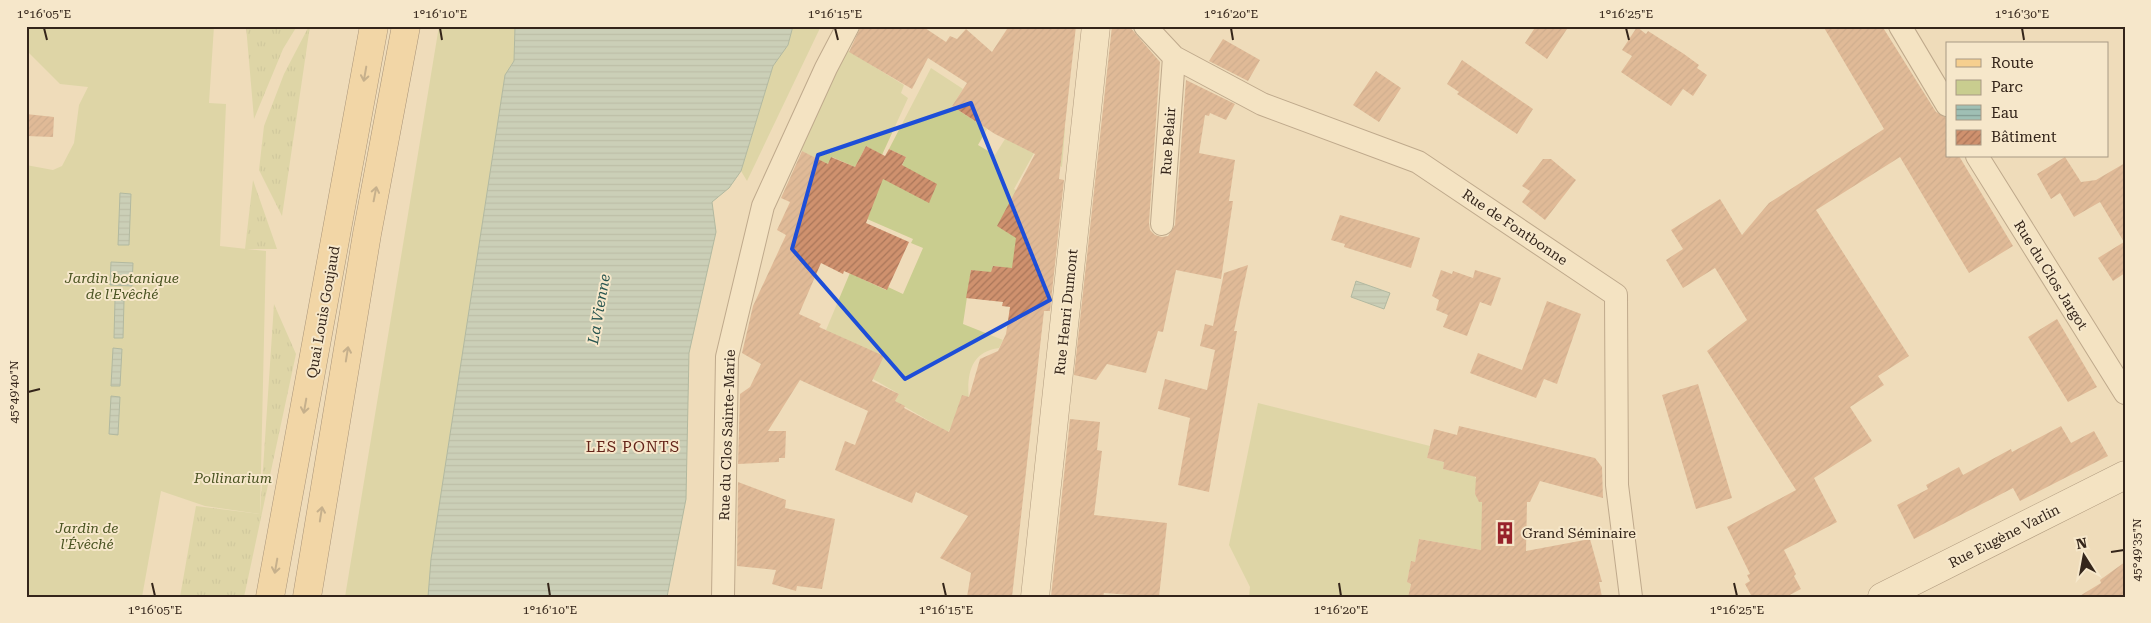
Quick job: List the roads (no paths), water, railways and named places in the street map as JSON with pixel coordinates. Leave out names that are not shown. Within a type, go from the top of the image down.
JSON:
[{"type":"main road","name":"Quai Louis Goujaud","points":[[270,597],[374,26]]},
{"type":"main road","points":[[307,597],[367,234],[406,26]]},
{"type":"street","name":"Rue du Clos Sainte-Marie","points":[[723,597],[727,357],[763,206],[826,68],[848,26]]},
{"type":"street","name":"Rue Henri Dumont","points":[[1035,597],[1096,26]]},
{"type":"street","name":"Rue de Fontbonne","points":[[1145,26],[1174,57],[1262,104],[1418,162],[1616,295],[1617,485],[1631,597]]},
{"type":"street","points":[[1900,26],[1946,103]]},
{"type":"street","name":"Rue Belair","points":[[1162,224],[1174,57]]},
{"type":"street","name":"Rue du Clos Jargot","points":[[1978,158],[2125,393]]},
{"type":"street","name":"Rue Eugène Varlin","points":[[1882,597],[2125,475]]},
{"type":"water","name":"La Vienne","points":[[515,26],[793,26],[788,45],[773,66],[741,171],[729,188],[712,202],[716,232],[689,353],[686,499],[667,597],[428,597],[431,559],[505,75],[514,61]]},
{"type":"water","points":[[120,193],[131,194],[129,245],[118,245]]},
{"type":"water","points":[[111,262],[133,263],[132,286],[110,285]]},
{"type":"water","points":[[1356,281],[1390,293],[1384,309],[1351,297]]},
{"type":"water","points":[[115,299],[124,301],[123,338],[114,338]]},
{"type":"water","points":[[113,348],[122,349],[120,386],[111,386]]},
{"type":"water","points":[[111,396],[120,397],[118,435],[109,434]]},
{"type":"place","name":"Grand Séminaire","points":[[1505,533]]},
{"type":"district","name":"LES PONTS","points":[[633,447]]},
{"type":"park label","name":"Jardin botanique de l'Evêché","points":[[122,286]]},
{"type":"park label","name":"Pollinarium","points":[[233,478]]},
{"type":"park label","name":"Jardin de l'Évêché","points":[[87,536]]}]
